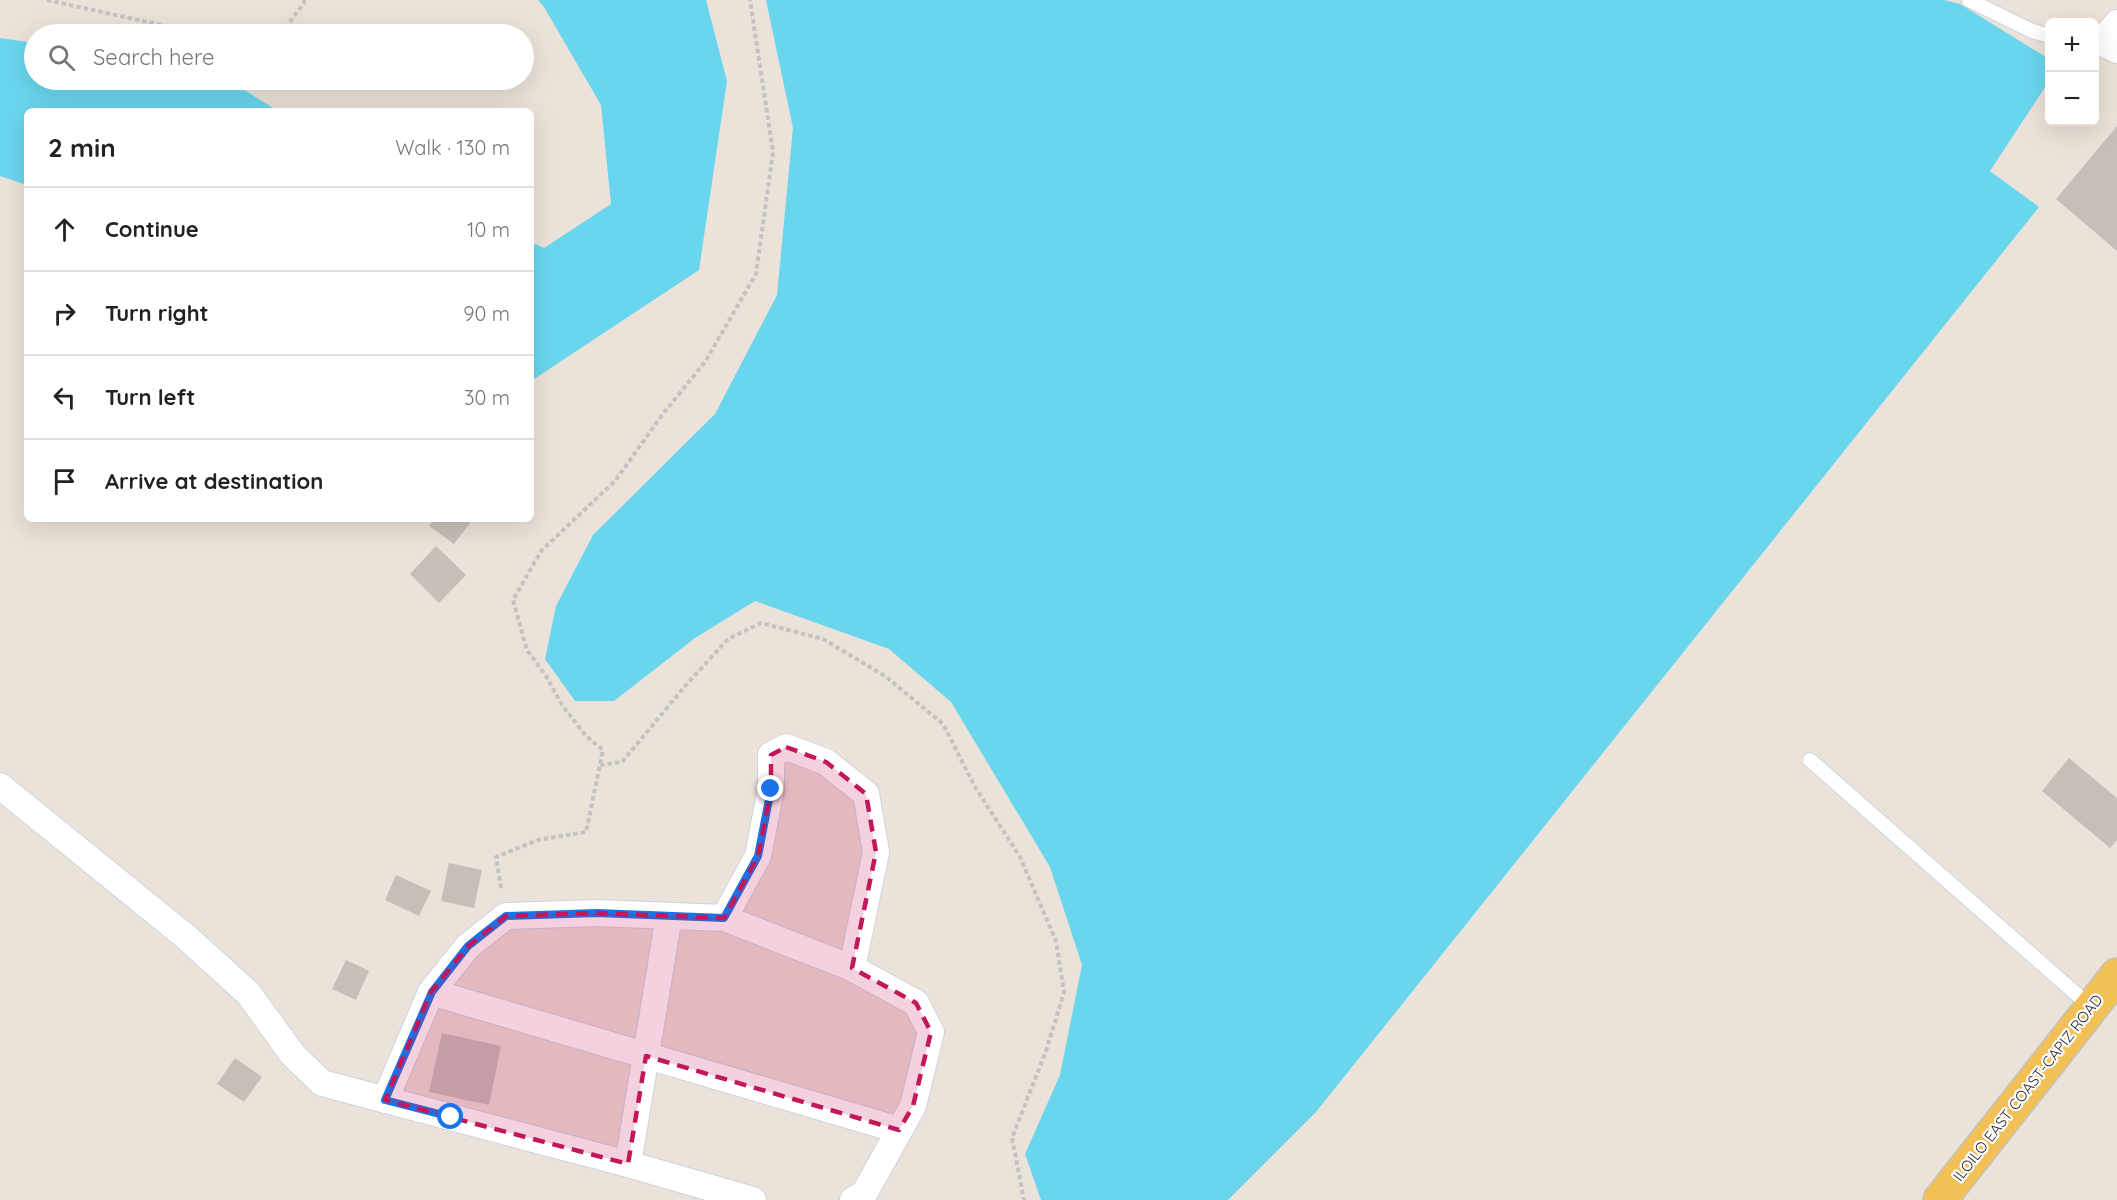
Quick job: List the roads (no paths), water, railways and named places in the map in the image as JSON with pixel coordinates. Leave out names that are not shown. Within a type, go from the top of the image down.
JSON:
[{"type":"main road","name":"ILOILO EAST COAST-CAPIZ ROAD","points":[[1940,1200],[2117,975]]},
{"type":"street","points":[[2104,45],[2117,23]]},
{"type":"street","points":[[724,918],[758,856],[771,789],[771,755],[786,747],[826,762],[866,794],[876,852],[852,968]]},
{"type":"street","points":[[0,786],[185,936],[248,993],[292,1055],[322,1083],[628,1164],[753,1200]]},
{"type":"street","points":[[385,1100],[432,992],[468,946],[506,916],[597,913],[724,918],[852,968],[916,1004],[931,1032],[913,1106],[864,1194],[853,1200]]},
{"type":"street","points":[[628,1164],[669,916]]},
{"type":"street","points":[[432,992],[899,1130]]},
{"type":"lane","points":[[1969,0],[2032,32],[2045,35]]},
{"type":"lane","points":[[1810,760],[2091,1007]]},
{"type":"water","points":[[538,0],[706,0],[727,81],[699,270],[534,379],[534,243],[544,248],[611,204],[601,105]]},
{"type":"water","points":[[766,0],[1944,0],[1960,4],[2045,57],[2045,87],[1990,171],[2039,207],[1316,1112],[1228,1200],[1041,1200],[1025,1154],[1060,1075],[1082,965],[1050,867],[951,702],[889,649],[755,601],[695,638],[614,701],[575,701],[545,659],[556,606],[593,535],[715,414],[777,295],[793,128]]},
{"type":"water","points":[[0,38],[24,42],[24,90],[244,90],[273,108],[24,108],[24,184],[0,176]]}]
